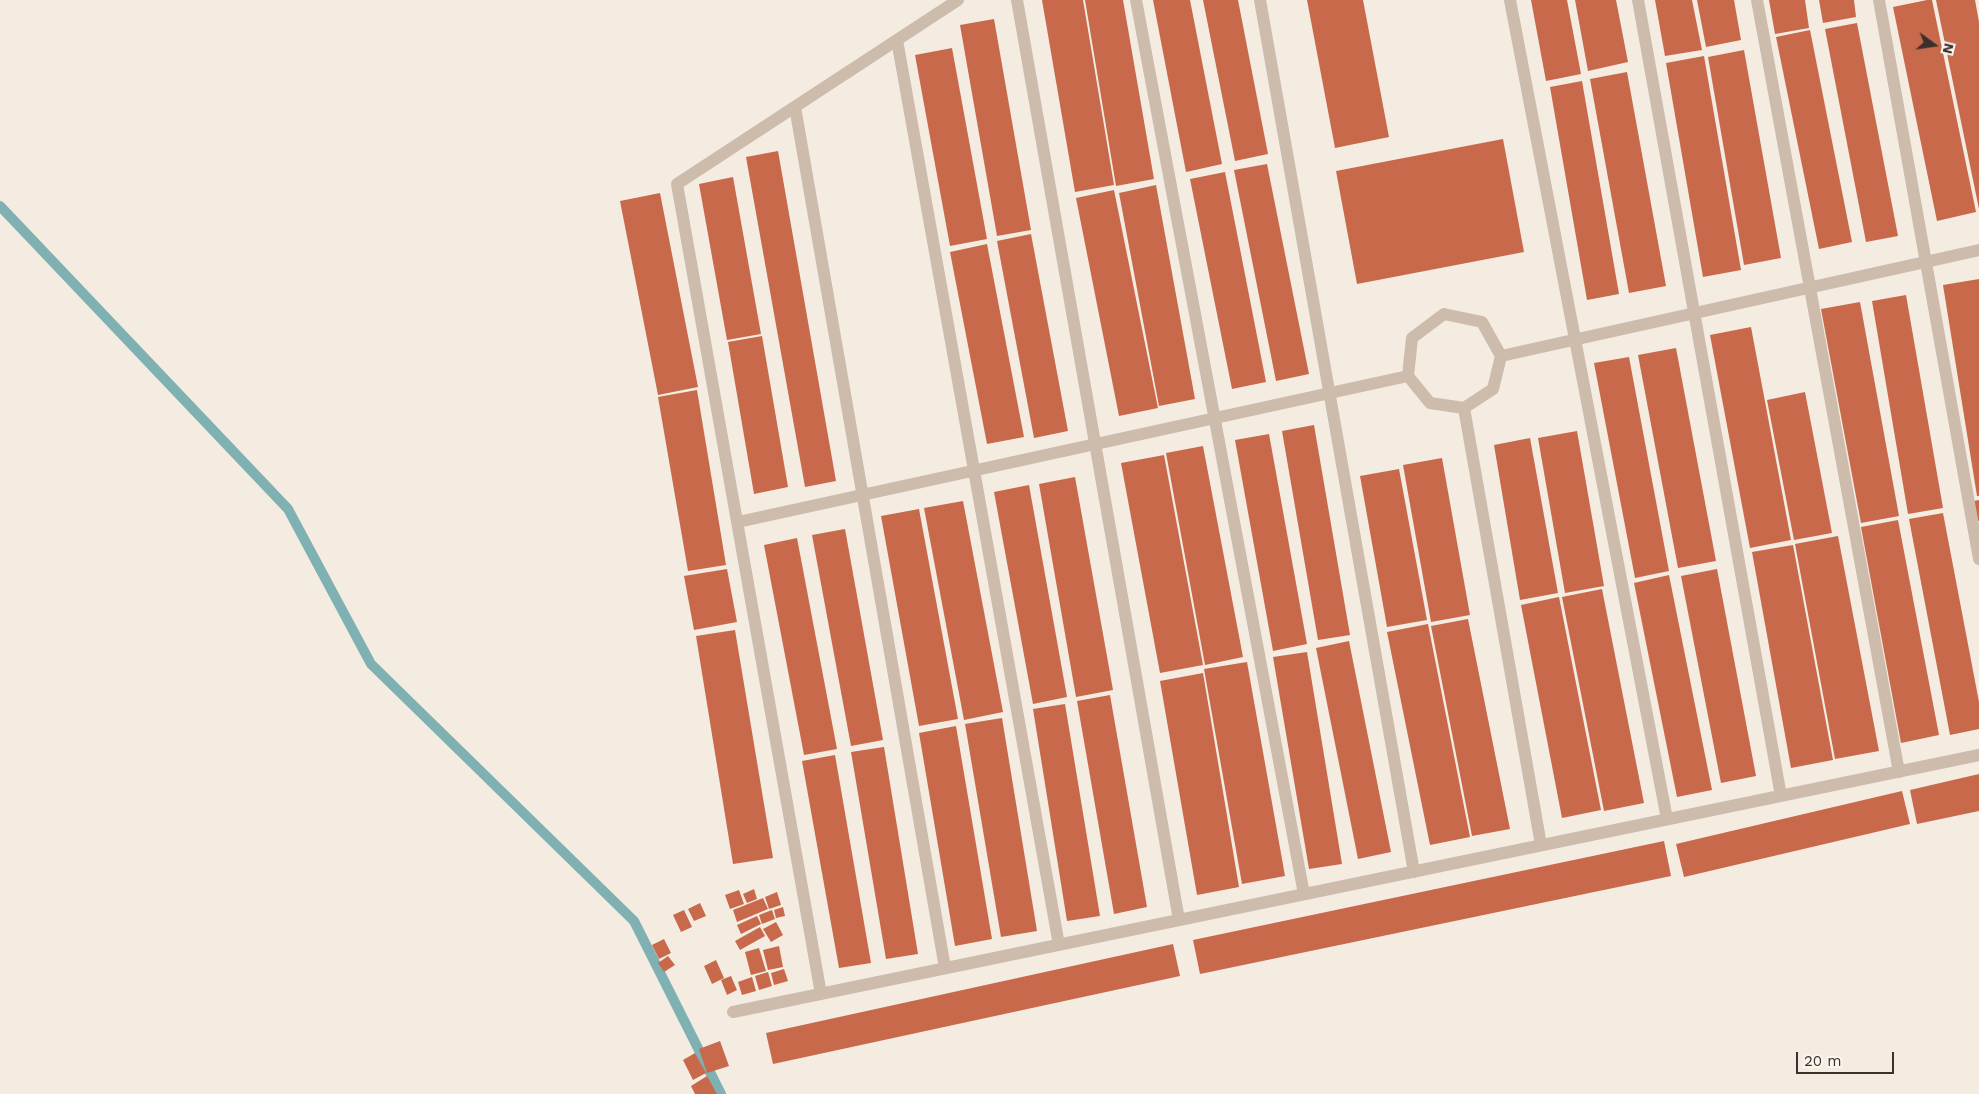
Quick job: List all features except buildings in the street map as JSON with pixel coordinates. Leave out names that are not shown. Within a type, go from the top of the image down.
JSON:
[{"type":"street","points":[[821,994],[677,184],[958,0]]},
{"type":"street","points":[[1017,0],[1180,920]]},
{"type":"street","points":[[1136,0],[1304,894]]},
{"type":"street","points":[[1260,0],[1414,872]]},
{"type":"street","points":[[1510,0],[1667,819]]},
{"type":"street","points":[[1638,0],[1780,796]]},
{"type":"street","points":[[1758,0],[1899,772]]},
{"type":"street","points":[[1879,0],[1979,559]]},
{"type":"street","points":[[897,40],[1059,945]]},
{"type":"street","points":[[795,107],[945,968]]},
{"type":"street","points":[[1501,356],[1979,250]]},
{"type":"street","points":[[1444,314],[1482,322],[1501,356],[1492,389],[1464,408],[1430,403],[1408,376],[1412,338],[1444,314]]},
{"type":"street","points":[[738,522],[1408,376]]},
{"type":"street","points":[[1464,408],[1540,845]]},
{"type":"street","points":[[732,1012],[1979,755]]},
{"type":"waterway","points":[[0,206],[288,509],[371,664],[634,921],[721,1094]]}]
